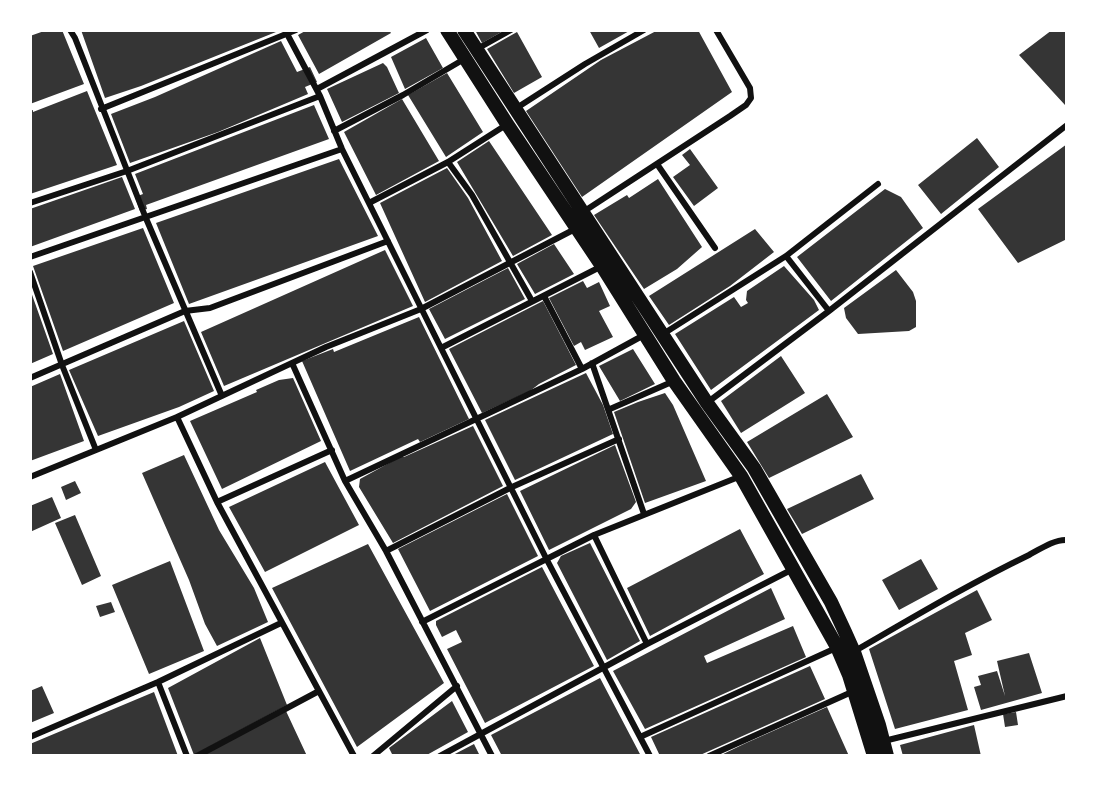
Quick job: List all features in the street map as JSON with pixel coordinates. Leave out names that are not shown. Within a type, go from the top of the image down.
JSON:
[{"type":"main road","points":[[447,30],[472,54],[514,109],[707,403],[754,468],[831,602],[854,652],[887,756]]},
{"type":"main road","points":[[464,30],[472,54],[507,124],[602,266],[674,381],[741,476],[794,568],[837,647],[854,690],[874,756]]},
{"type":"street","points":[[70,30],[145,216],[222,396]]},
{"type":"street","points":[[101,108],[286,32],[296,30]]},
{"type":"street","points":[[316,89],[427,30]]},
{"type":"street","points":[[334,131],[403,95],[511,30]]},
{"type":"street","points":[[514,109],[644,30]]},
{"type":"street","points":[[582,212],[746,105],[751,98],[750,88],[716,30]]},
{"type":"street","points":[[286,32],[320,96],[342,149],[547,560],[650,756]]},
{"type":"street","points":[[30,203],[127,171],[320,96]]},
{"type":"street","points":[[369,203],[448,162],[507,124]]},
{"type":"street","points":[[707,403],[1067,125]]},
{"type":"street","points":[[30,257],[342,149]]},
{"type":"street","points":[[448,162],[472,195],[532,301]]},
{"type":"street","points":[[657,164],[715,248]]},
{"type":"street","points":[[662,334],[786,256],[878,184]]},
{"type":"street","points":[[30,477],[177,417],[292,363],[422,309],[576,228]]},
{"type":"street","points":[[30,378],[185,311],[210,308],[388,241]]},
{"type":"street","points":[[786,256],[829,311]]},
{"type":"street","points":[[441,348],[602,266]]},
{"type":"street","points":[[30,273],[62,365],[96,450]]},
{"type":"street","points":[[544,296],[582,369]]},
{"type":"street","points":[[345,482],[582,369],[644,334]]},
{"type":"street","points":[[292,363],[345,482],[386,551],[492,756]]},
{"type":"street","points":[[592,363],[610,409],[644,514]]},
{"type":"street","points":[[610,409],[674,381]]},
{"type":"street","points":[[177,417],[217,502],[354,756]]},
{"type":"street","points":[[386,551],[512,487],[619,439]]},
{"type":"street","points":[[217,502],[332,450]]},
{"type":"street","points":[[422,622],[594,535],[741,476],[754,468]]},
{"type":"street","points":[[594,535],[647,644]]},
{"type":"street","points":[[854,652],[1013,562],[1044,547],[1067,540]]},
{"type":"street","points":[[440,756],[647,644],[794,568]]},
{"type":"street","points":[[30,737],[158,682],[281,622]]},
{"type":"street","points":[[640,736],[837,647]]},
{"type":"street","points":[[158,682],[187,756]]},
{"type":"street","points":[[373,756],[457,686]]},
{"type":"street","points":[[709,756],[854,690]]},
{"type":"street","points":[[196,756],[319,692]]},
{"type":"street","points":[[884,741],[1067,696]]},
{"type":"building","points":[[47,30],[62,30],[84,84],[30,104],[30,36]]},
{"type":"building","points":[[81,30],[276,30],[276,32],[105,98]]},
{"type":"building","points":[[307,30],[389,30],[391,33],[319,74],[298,35]]},
{"type":"building","points":[[475,30],[505,30],[482,43]]},
{"type":"building","points":[[589,30],[631,30],[599,48]]},
{"type":"building","points":[[658,30],[698,30],[732,92],[582,197],[526,111],[601,60]]},
{"type":"building","points":[[1052,30],[1067,30],[1067,104],[1065,105],[1019,55]]},
{"type":"building","points":[[517,32],[542,77],[514,93],[487,49]]},
{"type":"building","points":[[426,38],[443,68],[405,89],[391,57]]},
{"type":"building","points":[[281,41],[297,72],[310,67],[317,82],[305,87],[308,94],[218,132],[130,163],[111,114]]},
{"type":"building","points":[[383,63],[399,93],[342,122],[327,89]]},
{"type":"building","points":[[447,73],[483,132],[446,157],[408,95]]},
{"type":"building","points":[[87,91],[117,165],[30,194],[30,111],[33,110],[33,112]]},
{"type":"building","points":[[402,99],[439,161],[376,195],[344,132]]},
{"type":"building","points":[[314,105],[329,139],[146,205],[147,209],[140,211],[135,197],[143,194],[135,174]]},
{"type":"building","points":[[977,138],[999,167],[941,214],[918,185]]},
{"type":"building","points":[[489,141],[552,235],[513,256],[457,162]]},
{"type":"building","points":[[1067,144],[1067,239],[1018,263],[978,209]]},
{"type":"building","points":[[690,149],[718,188],[694,206],[673,177],[690,165],[682,155]]},
{"type":"building","points":[[339,159],[378,236],[189,304],[156,223]]},
{"type":"building","points":[[447,168],[468,198],[502,261],[425,302],[380,203]]},
{"type":"building","points":[[122,177],[135,209],[30,247],[30,209]]},
{"type":"building","points":[[658,179],[702,247],[677,269],[644,289],[594,215],[627,195],[629,198]]},
{"type":"building","points":[[885,189],[901,197],[923,228],[831,301],[797,257]]},
{"type":"building","points":[[143,228],[174,303],[63,351],[33,266]]},
{"type":"building","points":[[755,229],[774,252],[730,286],[669,325],[649,296]]},
{"type":"building","points":[[554,244],[574,274],[535,294],[517,264]]},
{"type":"building","points":[[385,250],[413,306],[224,386],[201,332]]},
{"type":"building","points":[[784,266],[814,300],[819,310],[711,390],[675,334],[734,297],[741,307],[748,303],[747,291]]},
{"type":"building","points":[[508,268],[525,299],[445,339],[429,309]]},
{"type":"building","points":[[896,270],[913,292],[916,301],[916,327],[909,331],[858,334],[846,318],[844,308]]},
{"type":"building","points":[[583,281],[587,288],[599,282],[610,306],[599,311],[613,337],[585,350],[581,342],[574,346],[549,298]]},
{"type":"building","points":[[30,289],[53,354],[30,364]]},
{"type":"building","points":[[543,301],[576,365],[530,391],[482,413],[449,349]]},
{"type":"building","points":[[419,317],[469,419],[420,442],[418,439],[350,471],[302,361],[333,349],[334,352]]},
{"type":"building","points":[[184,321],[214,391],[179,407],[98,436],[69,370]]},
{"type":"building","points":[[633,349],[655,384],[620,401],[599,366]]},
{"type":"building","points":[[781,356],[805,393],[741,433],[721,401]]},
{"type":"building","points":[[586,373],[603,405],[613,434],[515,480],[485,420]]},
{"type":"building","points":[[60,374],[84,441],[30,461],[30,387]]},
{"type":"building","points":[[293,378],[321,441],[222,489],[190,421],[279,380]]},
{"type":"building","points":[[665,393],[673,405],[706,481],[645,503],[614,412]]},
{"type":"building","points":[[827,394],[853,437],[769,478],[747,442]]},
{"type":"building","points":[[473,426],[503,486],[393,543],[359,487],[360,479],[400,457]]},
{"type":"building","points":[[615,445],[636,502],[631,509],[549,550],[520,491]]},
{"type":"building","points":[[184,455],[219,530],[254,588],[268,622],[217,646],[205,624],[189,580],[142,473]]},
{"type":"building","points":[[325,462],[359,525],[265,572],[229,507]]},
{"type":"building","points":[[861,474],[874,499],[802,534],[787,509]]},
{"type":"building","points":[[75,481],[81,493],[66,500],[61,487]]},
{"type":"building","points":[[507,494],[538,556],[430,611],[398,549]]},
{"type":"building","points":[[52,497],[61,518],[30,532],[30,506]]},
{"type":"building","points":[[75,515],[101,576],[82,585],[55,523]]},
{"type":"building","points":[[740,529],[764,574],[650,636],[627,588]]},
{"type":"building","points":[[590,543],[640,641],[607,660],[557,563],[561,556]]},
{"type":"building","points":[[368,544],[444,683],[357,747],[272,588]]},
{"type":"building","points":[[921,559],[938,589],[899,610],[882,580]]},
{"type":"building","points":[[170,561],[204,651],[149,674],[112,585]]},
{"type":"building","points":[[542,567],[594,666],[485,723],[447,649],[462,642],[456,630],[442,637],[436,621]]},
{"type":"building","points":[[771,588],[785,619],[704,656],[707,663],[793,626],[806,657],[645,729],[613,671]]},
{"type":"building","points":[[977,590],[992,620],[965,633],[972,655],[954,661],[968,710],[895,729],[869,649]]},
{"type":"building","points":[[111,602],[115,612],[100,617],[96,606]]},
{"type":"building","points":[[260,638],[287,705],[194,755],[168,688]]},
{"type":"building","points":[[1029,653],[1042,693],[981,710],[974,687],[981,685],[978,676],[997,671],[1005,696],[997,661]]},
{"type":"building","points":[[810,666],[825,699],[698,756],[660,756],[651,737]]},
{"type":"building","points":[[600,678],[641,756],[502,756],[491,735]]},
{"type":"building","points":[[42,686],[54,713],[30,723],[30,691]]},
{"type":"building","points":[[154,692],[178,756],[30,756],[30,744]]},
{"type":"building","points":[[452,701],[468,732],[425,756],[393,756],[389,748]]},
{"type":"building","points":[[827,707],[849,756],[719,756],[746,743]]},
{"type":"building","points":[[286,711],[307,756],[201,756]]},
{"type":"building","points":[[1016,712],[1018,725],[1005,727],[1003,714]]},
{"type":"building","points":[[974,725],[981,756],[903,756],[900,745]]},
{"type":"building","points":[[474,744],[480,756],[451,756]]}]
